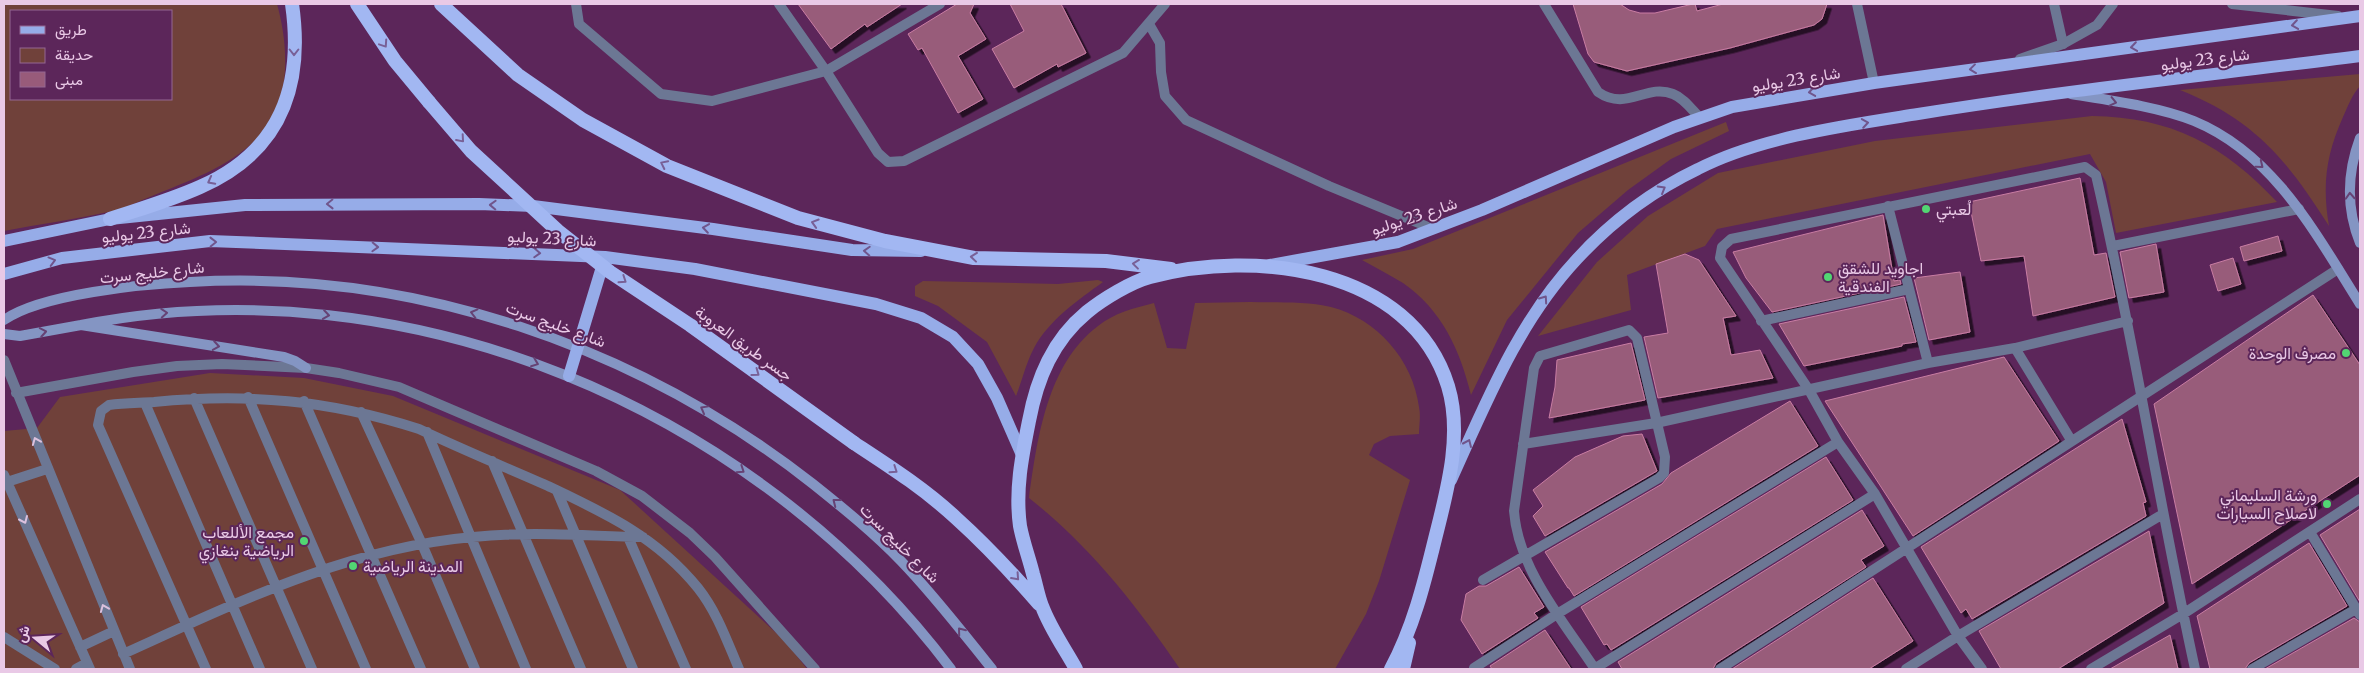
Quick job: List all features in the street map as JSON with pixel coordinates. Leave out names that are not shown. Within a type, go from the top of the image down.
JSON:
[{"type":"highway","points":[[110,220],[200,187],[229,172],[254,152],[274,128],[288,97],[294,63],[292,4]]},
{"type":"highway","name":"جسر طريق العروبة","points":[[357,4],[396,62],[471,151],[558,231],[610,272],[690,325],[906,478],[955,517],[1000,560],[1042,607]]},
{"type":"highway","points":[[441,4],[518,74],[583,120],[667,166],[798,218],[842,231],[974,258],[1106,261],[1184,270]]},
{"type":"highway","points":[[1076,669],[1042,607],[1020,526],[1018,486],[1034,393],[1050,356],[1073,324],[1106,299],[1147,277],[1184,270],[1224,266],[1298,269],[1333,278],[1392,308],[1422,337],[1441,369],[1452,404],[1454,423],[1448,487],[1403,669]]},
{"type":"highway","points":[[1390,669],[1417,610]]},
{"type":"main road","name":"شارع 23 يوليو","points":[[1261,266],[1398,242],[1482,210],[1674,127],[1732,107],[1773,98],[1874,83],[2360,16]]},
{"type":"main road","name":"شارع 23 يوليو","points":[[1448,487],[1517,341],[1546,295],[1612,226],[1650,196],[1699,168],[1742,151],[1799,136],[1952,108],[2360,56]]},
{"type":"main road","points":[[2065,93],[2158,111],[2194,121],[2236,144],[2271,173],[2299,209],[2360,304]]},
{"type":"main road","points":[[2360,138],[2354,156],[2348,193],[2354,228],[2360,243]]},
{"type":"main road","name":"شارع 23 يوليو","points":[[4,241],[110,220],[244,205],[365,203],[524,206],[713,229],[826,247],[893,252],[933,251]]},
{"type":"main road","name":"شارع 23 يوليو","points":[[4,274],[62,258],[122,250],[210,242],[605,257],[695,268],[818,291],[876,304],[921,318],[953,337],[978,364],[997,398],[1022,455]]},
{"type":"main road","points":[[569,376],[605,257]]},
{"type":"main road","name":"شارع خليج سرت","points":[[4,320],[26,308],[81,294],[160,283],[218,280],[328,286],[365,291],[453,308],[526,327],[579,346],[676,393],[726,422],[781,458],[851,514],[902,562],[992,669]]},
{"type":"main road","points":[[4,334],[20,336],[116,318],[193,312],[254,310],[314,314],[379,322],[447,337],[516,356],[569,376],[652,415],[705,445],[762,483],[820,528],[880,586],[926,637],[951,669]]},
{"type":"main road","points":[[81,325],[284,357],[295,360],[306,368]]},
{"type":"street","points":[[576,4],[579,24],[661,94],[712,102],[826,71],[940,4]]},
{"type":"street","points":[[779,4],[826,71],[878,153],[888,162],[904,161],[1122,53],[1165,4]]},
{"type":"street","points":[[1544,4],[1598,92],[1607,99],[1620,100],[1652,92],[1673,94],[1681,99],[1700,118]]},
{"type":"street","points":[[1857,4],[1874,83]]},
{"type":"street","points":[[2054,4],[2063,44]]},
{"type":"street","points":[[2004,65],[2063,44],[2097,25],[2113,4]]},
{"type":"street","points":[[2232,4],[2346,17]]},
{"type":"street","points":[[1149,24],[1160,43],[1161,72],[1165,96],[1186,120],[1329,186],[1433,229]]},
{"type":"street","points":[[1982,669],[1958,636],[1875,494],[1838,442],[1809,390],[1720,258],[1722,247],[1731,239],[2085,168],[2096,175],[2113,246],[2143,394],[2163,514],[2195,669]]},
{"type":"street","points":[[1888,206],[1928,363]]},
{"type":"street","points":[[2113,246],[2299,209]]},
{"type":"street","points":[[1720,669],[2071,440],[2338,269]]},
{"type":"street","points":[[1761,321],[1909,288]]},
{"type":"street","points":[[1523,444],[1656,422],[1928,363],[2015,348],[2128,321]]},
{"type":"street","points":[[1483,580],[1523,556],[1659,478],[1664,473],[1665,457],[1637,338],[1633,332],[1624,330],[1540,356],[1534,368],[1514,511],[1523,556],[1557,614],[1594,669],[1875,494]]},
{"type":"street","points":[[2015,348],[2071,440]]},
{"type":"street","points":[[4,360],[130,669]]},
{"type":"street","points":[[16,393],[132,372],[177,366],[222,364],[306,368],[339,373],[400,387],[619,483],[664,511],[715,557],[815,669]]},
{"type":"street","points":[[248,397],[324,568],[366,669]]},
{"type":"street","points":[[206,669],[98,425],[101,411],[109,405],[194,398],[248,397],[304,402],[361,412],[427,432],[602,511],[644,537],[664,553],[698,588],[721,625],[739,669]]},
{"type":"street","points":[[194,398],[312,669]]},
{"type":"street","points":[[304,402],[421,669]]},
{"type":"street","points":[[145,403],[260,669]]},
{"type":"street","points":[[361,412],[422,544],[474,669]]},
{"type":"street","points":[[427,432],[526,669]]},
{"type":"street","points":[[1474,668],[1557,614],[1838,442]]},
{"type":"street","points":[[492,461],[581,669]]},
{"type":"street","points":[[47,469],[5,479],[89,666],[76,669]]},
{"type":"street","points":[[557,491],[633,669]]},
{"type":"street","points":[[2092,669],[2183,614],[2360,499]]},
{"type":"street","points":[[1906,669],[2163,514]]},
{"type":"street","points":[[2252,669],[2358,612],[2310,532]]},
{"type":"street","points":[[123,654],[276,585],[370,554],[472,537],[522,533],[644,537]]},
{"type":"street","points":[[628,537],[686,669]]},
{"type":"street","points":[[80,647],[114,631]]},
{"type":"street","points":[[4,637],[55,669]]},
{"type":"green space","points":[[4,4],[277,4],[284,36],[285,70],[279,103],[263,132],[239,154],[212,170],[123,208],[86,217],[4,231]]},
{"type":"green space","points":[[2360,74],[2360,86],[2352,97],[2343,117],[2329,157],[2326,197],[2329,226],[2299,181],[2267,144],[2229,115],[2180,90]]},
{"type":"green space","points":[[2092,116],[2147,122],[2194,138],[2216,150],[2237,165],[2277,202],[2116,233],[2106,182],[2090,154],[1717,229],[1705,246],[1627,275],[1631,310],[1538,336],[1597,262],[1648,216],[1718,173],[1875,141]]},
{"type":"green space","points":[[1726,122],[1729,131],[1671,159],[1628,190],[1578,233],[1507,320],[1471,395],[1467,378],[1455,347],[1439,318],[1417,294],[1403,283],[1362,260],[1413,249]]},
{"type":"green space","points":[[1098,280],[1103,282],[1065,311],[1040,338],[1029,360],[1016,396],[987,342],[938,306],[915,296],[915,286],[923,281],[1058,284]]},
{"type":"green space","points":[[1154,303],[1167,348],[1186,349],[1195,303],[1311,304],[1331,307],[1363,321],[1390,344],[1401,358],[1409,373],[1420,410],[1419,434],[1390,436],[1374,444],[1369,455],[1410,480],[1379,581],[1366,614],[1335,669],[1180,669],[1147,622],[1111,578],[1072,536],[1029,498],[1036,452],[1047,404],[1067,361],[1081,342],[1098,326],[1117,314]]},
{"type":"green space","name":"المدينة الرياضية","points":[[210,373],[304,378],[393,396],[620,490],[785,641],[807,669],[4,669],[4,431],[37,428],[60,397]]},
{"type":"building","points":[[798,4],[902,4],[867,27],[865,24],[831,49]]},
{"type":"building","points":[[957,4],[974,4],[970,13],[986,39],[958,56],[983,99],[958,113],[922,48],[918,50],[908,34]]},
{"type":"building","points":[[1010,4],[1061,4],[1086,53],[1058,67],[1057,64],[1014,88],[992,49],[1024,31]]},
{"type":"building","points":[[1573,4],[1620,4],[1629,10],[1640,13],[1655,13],[1693,4],[1695,4],[1697,11],[1723,4],[1827,4],[1822,19],[1814,25],[1730,48],[1627,71],[1594,62],[1588,54]]},
{"type":"building","points":[[2080,178],[2094,255],[2106,253],[2115,297],[2033,316],[2024,256],[1981,261],[1969,202]]},
{"type":"building","points":[[1883,215],[1894,281],[1900,280],[1901,284],[1772,312],[1746,278],[1733,252]]},
{"type":"building","points":[[2278,236],[2282,251],[2244,261],[2240,247]]},
{"type":"building","points":[[2156,244],[2164,292],[2129,298],[2120,252]]},
{"type":"building","points":[[1685,254],[1699,260],[1736,316],[1723,318],[1731,355],[1760,350],[1773,378],[1658,398],[1644,337],[1668,333],[1656,264]]},
{"type":"building","points":[[2233,258],[2241,284],[2218,291],[2210,265]]},
{"type":"building","points":[[1960,272],[1970,332],[1929,340],[1914,278]]},
{"type":"building","points":[[2313,295],[2360,365],[2360,475],[2192,584],[2154,404]]},
{"type":"building","points":[[1904,297],[1916,342],[1902,344],[1902,346],[1804,366],[1779,324]]},
{"type":"building","points":[[1631,343],[1645,400],[1549,418],[1555,387],[1557,360]]},
{"type":"building","points":[[2004,357],[2059,441],[1913,536],[1825,401]]},
{"type":"building","points":[[1790,401],[1818,446],[1574,596],[1545,552],[1662,484],[1671,473]]},
{"type":"building","points":[[2122,419],[2146,502],[2143,503],[2146,516],[1972,619],[1966,609],[1961,613],[1921,547]]},
{"type":"building","points":[[1642,434],[1657,471],[1545,536],[1533,516],[1543,506],[1533,490],[1575,457],[1623,436]]},
{"type":"building","points":[[1826,457],[1853,500],[1611,650],[1607,644],[1604,645],[1581,607]]},
{"type":"building","points":[[2360,509],[2360,602],[2320,535]]},
{"type":"building","points":[[1862,510],[1884,546],[1861,560],[1866,567],[1716,663],[1713,669],[1622,669],[1618,662]]},
{"type":"building","points":[[2149,531],[2164,603],[2058,669],[2001,669],[1979,631]]},
{"type":"building","points":[[2309,543],[2347,606],[2249,663],[2245,669],[2210,669],[2197,616]]},
{"type":"building","points":[[1519,567],[1544,607],[1534,613],[1538,618],[1482,654],[1461,620],[1466,594],[1479,586],[1486,586]]},
{"type":"building","points":[[1873,578],[1913,641],[1869,669],[1732,669]]},
{"type":"building","points":[[2354,618],[2360,622],[2360,669],[2265,669]]},
{"type":"building","points":[[1545,630],[1571,669],[1492,669],[1490,666]]},
{"type":"building","points":[[2170,635],[2178,669],[2110,669]]},
{"type":"place","name":"لُعبتي","points":[[1926,209]]},
{"type":"place","name":"اجاويد للشقق الفندقية","points":[[1828,277]]},
{"type":"place","name":"مصرف الوحدة","points":[[2346,353]]},
{"type":"place","name":"ورشة السليماني لاصلاح السيارات","points":[[2327,504]]},
{"type":"place","name":"مجمع الأللعاب الرياضية بنغازي","points":[[304,541]]},
{"type":"place","name":"المدينة الرياضية","points":[[353,566]]}]
